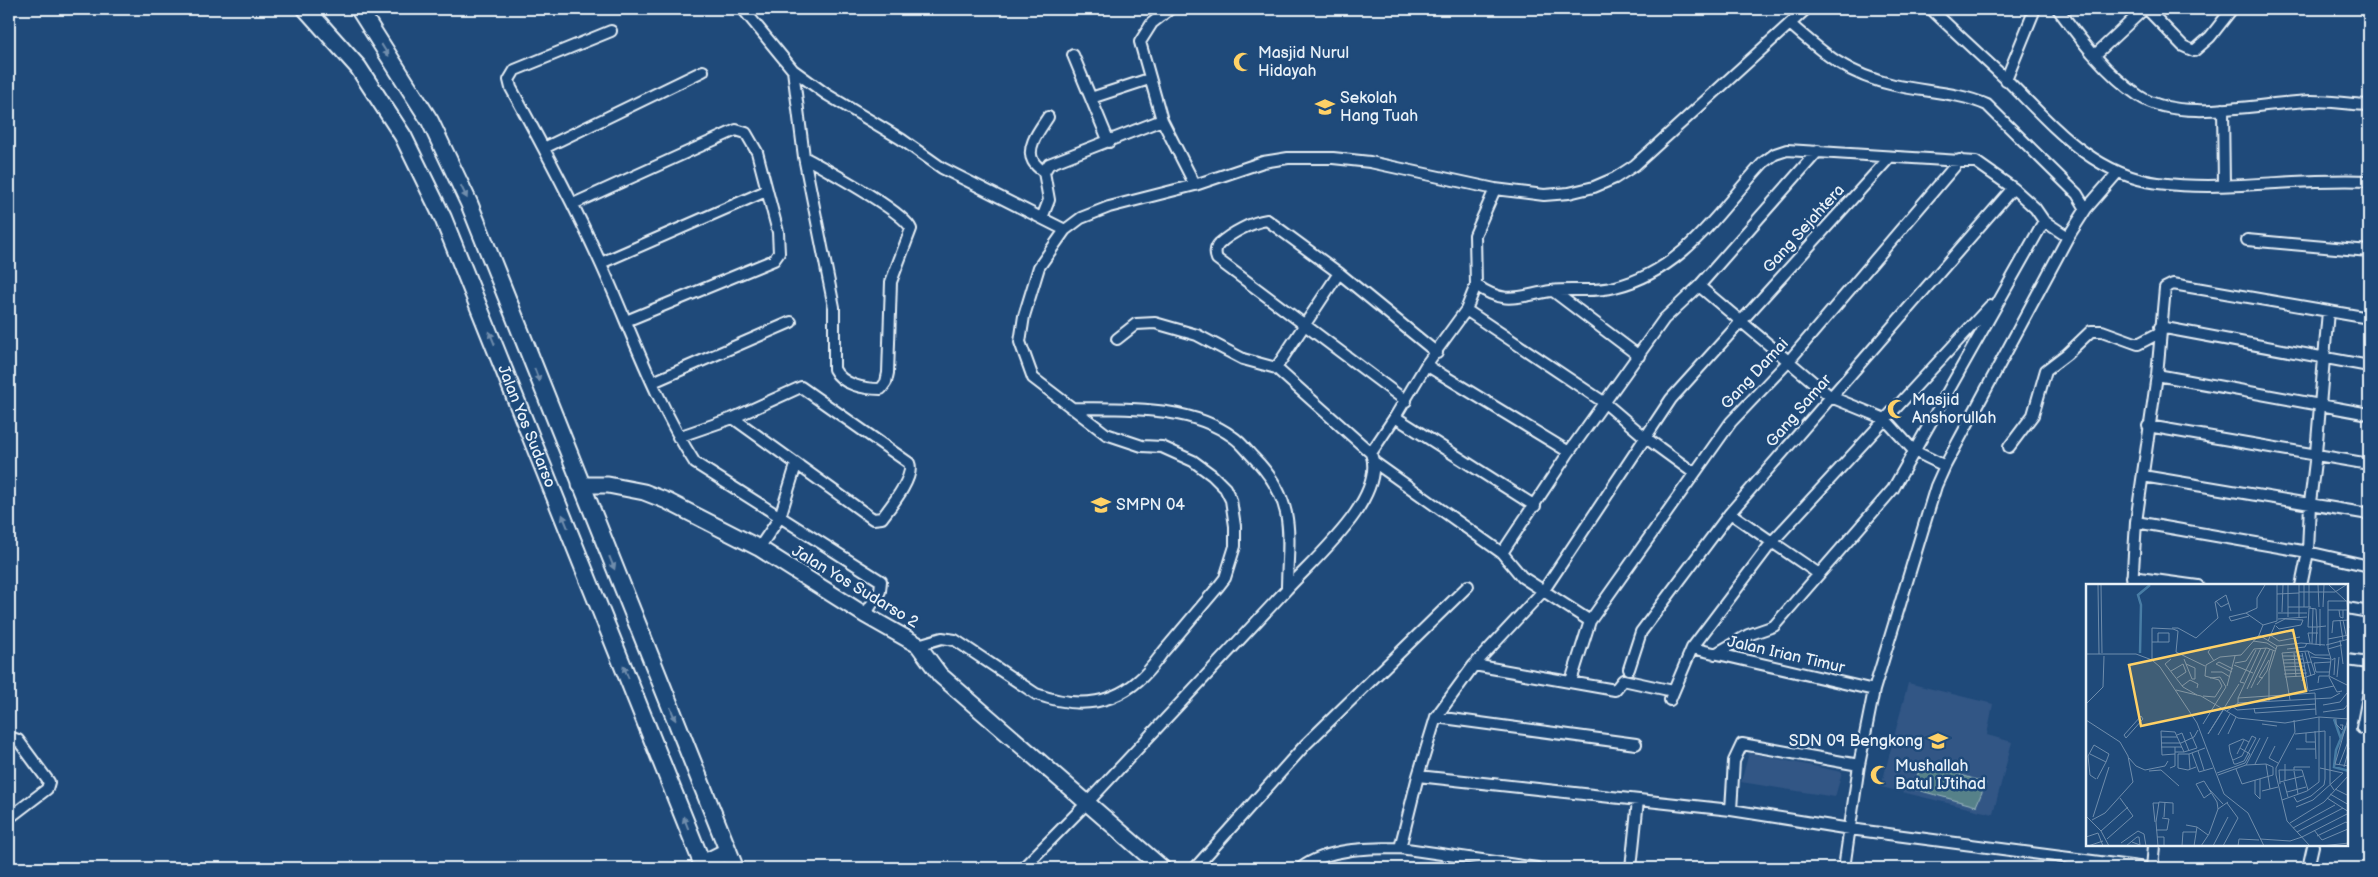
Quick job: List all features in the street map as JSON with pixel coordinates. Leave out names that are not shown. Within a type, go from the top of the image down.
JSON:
[{"type":"main road","name":"Jalan Yos Sudarso","points":[[306,9],[358,66],[404,136],[443,218],[703,866]]},
{"type":"main road","name":"Jalan Yos Sudarso","points":[[359,9],[430,121],[469,203],[580,485],[735,868]]},
{"type":"main road","name":"Jalan Yos Sudarso 2","points":[[580,485],[608,485],[644,492],[667,501],[759,548],[865,615],[918,645],[940,675],[1162,868]]},
{"type":"main road","points":[[703,866],[728,851]]},
{"type":"street","points":[[743,9],[792,70],[826,94],[902,139],[942,168],[1065,230]]},
{"type":"street","points":[[1170,9],[1152,23],[1140,42],[1162,120],[1195,185]]},
{"type":"street","points":[[918,645],[942,638],[955,640],[1036,694],[1064,702],[1086,704],[1107,699],[1140,680],[1225,578],[1235,546],[1235,526],[1231,500],[1225,488],[1193,461],[1162,447],[1142,446],[1106,434],[1033,378],[1020,342],[1024,316],[1039,267],[1065,230],[1081,218],[1109,207],[1195,185],[1263,162],[1288,158],[1332,158],[1370,162],[1495,189],[1544,195],[1594,188],[1615,178],[1635,165],[1806,9]]},
{"type":"street","points":[[1930,9],[2057,130],[2092,158],[2118,172],[2158,183],[2196,186],[2331,179],[2369,181]]},
{"type":"street","points":[[2006,80],[2035,9]]},
{"type":"street","points":[[2058,9],[2095,55],[2139,96],[2158,105],[2184,109],[2222,109],[2311,101],[2369,105]]},
{"type":"street","points":[[2095,55],[2146,9],[2183,46],[2194,51],[2210,37],[2232,9]]},
{"type":"street","points":[[1790,24],[1824,55],[1857,73],[1893,85],[1971,98],[1987,104],[2077,194],[2086,209]]},
{"type":"street","points":[[611,31],[516,70],[511,75],[511,88],[574,204],[678,437],[695,463],[881,581],[880,591],[865,615]]},
{"type":"street","points":[[1073,55],[1109,142]]},
{"type":"street","points":[[792,70],[804,157],[834,307],[834,369],[844,381],[855,385],[881,389],[886,382],[888,374],[891,282],[910,235],[910,226],[871,195],[804,157]]},
{"type":"street","points":[[544,148],[703,71]]},
{"type":"street","points":[[1090,98],[1149,79]]},
{"type":"street","points":[[2222,109],[2224,184]]},
{"type":"street","points":[[1042,218],[1049,200],[1044,172],[1033,161],[1031,153],[1035,137],[1048,117]]},
{"type":"street","points":[[1044,172],[1049,164],[1162,120]]},
{"type":"street","points":[[574,204],[736,130],[746,133],[757,152],[778,232],[779,253],[774,260],[626,321]]},
{"type":"street","points":[[1476,285],[1489,295],[1507,299],[1553,291],[1599,290],[1634,282],[1654,273],[1676,258],[1703,234],[1770,157],[1787,150],[1976,162],[2013,188],[2035,208],[2044,220],[2068,237]]},
{"type":"street","points":[[1502,553],[1535,506],[1569,452],[1664,319],[1699,286],[1818,151]]},
{"type":"street","name":"Gang Sejahtera","points":[[1400,848],[1418,776],[1436,717],[1474,666],[1544,590],[1670,399],[1890,157]]},
{"type":"street","name":"Gang Damai","points":[[1571,681],[1590,622],[1731,422],[1788,362],[1960,160]]},
{"type":"street","points":[[1844,868],[1859,765],[1874,690],[1920,535],[1945,466],[2068,237],[2086,209],[2118,172]]},
{"type":"street","name":"Gang Samar","points":[[1629,669],[1641,632],[1730,513],[2013,188]]},
{"type":"street","points":[[1015,868],[1025,866],[1088,803],[1356,512],[1370,489],[1372,458],[1426,366],[1466,310],[1476,285],[1475,235],[1495,189]]},
{"type":"street","points":[[601,263],[766,191]]},
{"type":"street","points":[[1406,401],[1217,259],[1215,253],[1218,244],[1254,222],[1267,220],[1339,273],[1437,353]]},
{"type":"street","points":[[1715,654],[1748,635],[1774,626],[1893,489],[2044,220]]},
{"type":"street","points":[[2247,240],[2369,252]]},
{"type":"street","points":[[1276,368],[1339,273]]},
{"type":"street","points":[[2172,584],[2132,581],[2136,522],[2148,426],[2157,375],[2164,288],[2173,284],[2369,318]]},
{"type":"street","points":[[1699,286],[1831,397],[1885,419],[1914,451],[1945,466]]},
{"type":"street","points":[[1553,291],[1639,356]]},
{"type":"street","points":[[1474,666],[1615,690],[1622,680],[1672,696],[1692,648],[1772,542],[2001,294]]},
{"type":"street","points":[[1466,310],[1605,403],[1646,438],[1694,472]]},
{"type":"street","points":[[2302,584],[2308,552],[2310,502],[2328,311]]},
{"type":"street","points":[[653,382],[791,322]]},
{"type":"street","points":[[1116,339],[1136,324],[1155,323],[1197,335],[1243,359],[1276,368],[1372,458],[1502,553],[1514,571],[1590,622]]},
{"type":"street","points":[[2009,447],[2033,415],[2046,370],[2067,354],[2091,331],[2102,331],[2138,344],[2160,330],[2323,356],[2369,366]]},
{"type":"street","points":[[1426,366],[1569,452]]},
{"type":"street","points":[[2157,375],[2369,414]]},
{"type":"street","points":[[678,437],[734,418],[801,388],[909,463],[911,468],[908,478],[887,512],[882,518],[876,520],[867,516],[734,418]]},
{"type":"street","points":[[1071,408],[1163,412],[1209,423],[1233,437],[1258,462],[1279,488],[1286,514],[1288,536],[1287,589]]},
{"type":"street","points":[[1396,418],[1535,506]]},
{"type":"street","points":[[2148,426],[2316,453],[2369,464]]},
{"type":"street","points":[[759,548],[780,518],[796,465]]},
{"type":"street","points":[[2143,476],[2310,502],[2369,514]]},
{"type":"street","points":[[1730,513],[1819,574]]},
{"type":"street","points":[[2136,522],[2308,552],[2369,566]]},
{"type":"street","points":[[1195,868],[1306,744],[1468,586]]},
{"type":"street","points":[[2348,608],[2369,612]]},
{"type":"street","name":"Jalan Irian Timur","points":[[1692,648],[1874,690]]},
{"type":"street","points":[[2348,660],[2369,663]]},
{"type":"street","points":[[2362,728],[2369,692]]},
{"type":"street","points":[[1436,717],[1636,744]]},
{"type":"street","points":[[9,737],[18,740],[50,782],[47,789],[9,818]]},
{"type":"street","points":[[1731,810],[1734,761],[1742,744],[1859,765]]},
{"type":"street","points":[[1418,776],[1731,810],[1850,829],[2146,868]]},
{"type":"street","points":[[1630,868],[1638,800]]},
{"type":"street","points":[[2152,868],[2154,847]]},
{"type":"street","points":[[2308,868],[2312,847]]},
{"type":"street","points":[[1301,868],[1313,865],[1333,854],[1381,848],[1400,848],[1537,868]]},
{"type":"shaded area","points":[[1908,683],[1993,704],[1987,735],[2012,742],[1993,814],[1881,787]]},
{"type":"shaded area","points":[[1749,753],[1842,772],[1835,797],[1741,782]]},
{"type":"green space","points":[[1921,762],[1986,783],[1976,806],[1914,789]]},
{"type":"place","name":"Masjid Nurul Hidayah","points":[[1243,62]]},
{"type":"place","name":"Sekolah Hang Tuah","points":[[1325,107]]},
{"type":"place","name":"Masjid Anshorullah","points":[[1897,409]]},
{"type":"place","name":"SMPN 04","points":[[1101,505]]},
{"type":"place","name":"SDN 09 Bengkong","points":[[1938,741]]},
{"type":"place","name":"Mushallah Batul IJtihad","points":[[1880,775]]}]
